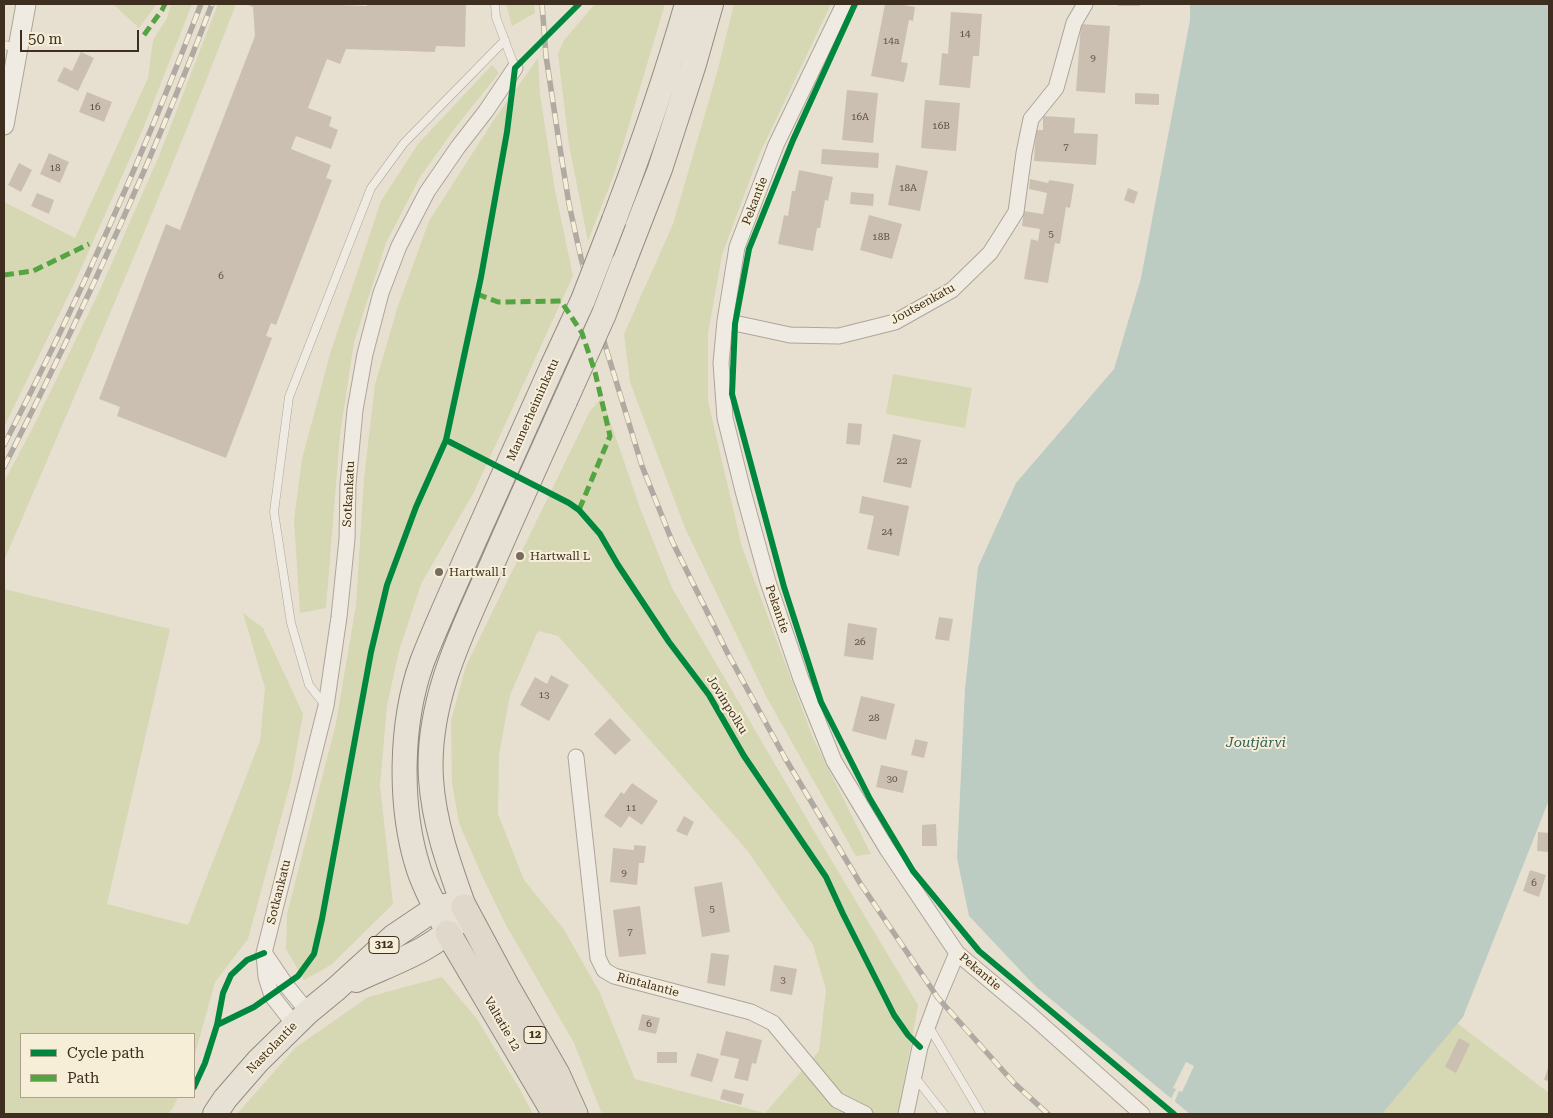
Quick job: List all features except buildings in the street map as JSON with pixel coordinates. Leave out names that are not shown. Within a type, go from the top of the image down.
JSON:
[{"type":"highway","name":"Valtatie 12","points":[[464,907],[557,1074],[575,1114]]},
{"type":"highway","name":"Valtatie 12","points":[[448,933],[555,1114]]},
{"type":"main road","name":"Mannerheiminkatu","points":[[448,933],[426,889],[411,841],[407,810],[405,752],[412,697],[422,663],[582,300],[614,220],[672,58],[687,4]]},
{"type":"main road","name":"Mannerheiminkatu","points":[[464,907],[444,849],[436,815],[431,779],[432,744],[443,683],[459,640],[604,314],[660,169],[711,4]]},
{"type":"main road","name":"Nastolantie","points":[[215,1114],[225,1099],[258,1061],[301,1018],[336,989],[393,936],[436,908],[450,904],[464,907],[457,922],[448,933],[416,952],[336,989]]},
{"type":"street","points":[[4,125],[11,47],[26,4]]},
{"type":"street","name":"Pekantie","points":[[844,4],[776,145],[741,238],[725,321],[721,363],[725,418],[768,582],[801,679],[834,761],[887,850],[957,954],[1032,1016],[1142,1114]]},
{"type":"street","name":"Joutsenkatu","points":[[725,321],[790,335],[839,336],[895,322],[952,290],[990,253],[1016,212],[1031,119],[1056,88],[1074,23],[1085,4]]},
{"type":"street","name":"Sotkankatu","points":[[301,1018],[286,986],[264,953],[326,706],[339,617],[347,539],[348,484],[356,410],[365,354],[381,293],[399,246],[427,192],[515,68]]},
{"type":"street","name":"Rintalantie","points":[[576,757],[598,958],[604,970],[614,976],[751,1012],[773,1023],[837,1100],[865,1114]]},
{"type":"street","points":[[906,1114],[920,1048],[957,954]]},
{"type":"lane","points":[[495,4],[496,17],[515,68]]},
{"type":"lane","points":[[326,706],[309,685],[291,623],[274,512],[289,397],[371,188],[404,143],[505,40]]},
{"type":"lane","points":[[928,1025],[982,1114]]},
{"type":"lane","points":[[914,1076],[944,1114]]},
{"type":"green space","points":[[113,4],[157,4],[139,28]]},
{"type":"green space","points":[[171,4],[192,4],[143,129],[75,282],[4,427],[4,202],[75,238],[148,78],[153,40],[167,18]]},
{"type":"green space","points":[[218,4],[236,4],[152,214],[4,561],[4,482],[99,292],[159,156]]},
{"type":"green space","points":[[506,4],[534,4],[535,13],[512,26]]},
{"type":"green space","points":[[595,4],[665,4],[615,172],[588,241],[569,145],[558,54],[564,40]]},
{"type":"green space","points":[[734,4],[831,4],[759,155],[722,255],[708,334],[708,401],[742,547],[813,738],[871,854],[856,856],[767,698],[685,528],[630,382],[624,334],[673,224],[718,69]]},
{"type":"green space","points":[[538,58],[540,95],[555,190],[573,276],[474,492],[421,584],[399,651],[387,706],[380,785],[393,904],[331,965],[304,980],[286,949],[287,914],[336,723],[356,605],[364,478],[375,384],[398,306],[429,221],[495,118]]},
{"type":"green space","points":[[492,65],[499,73],[455,128],[420,177],[386,243],[354,342],[340,435],[326,608],[300,613],[294,520],[302,459],[330,354],[381,201],[418,144]]},
{"type":"green space","points":[[893,374],[972,388],[965,428],[886,414]]},
{"type":"green space","points":[[602,397],[640,508],[672,588],[918,1005],[898,1114],[602,1114],[574,1043],[506,925],[482,876],[459,823],[452,783],[451,720],[466,666],[590,411]],"holes":[[[538,631],[558,636],[747,850],[813,945],[826,990],[819,1051],[765,1113],[635,1079],[599,991],[563,928],[524,880],[498,814],[499,754],[510,695]]]},
{"type":"green space","points":[[4,589],[170,629],[107,904],[188,925],[260,741],[265,688],[243,613],[263,628],[303,714],[291,781],[248,939],[215,982],[195,1054],[195,1033],[20,1033],[20,1098],[178,1098],[174,1106],[168,1114],[4,1114]]},
{"type":"green space","points":[[442,977],[477,1019],[533,1114],[237,1114],[295,1048],[368,997]]},
{"type":"green space","points":[[1457,1023],[1549,1093],[1549,1114],[1382,1114]]},
{"type":"water","name":"Joutjärvi","points":[[1190,4],[1549,4],[1549,800],[1463,1017],[1382,1114],[1190,1114],[1036,987],[969,916],[957,858],[965,689],[978,567],[1016,483],[1114,369],[1141,278],[1190,20]]},
{"type":"pier","points":[[1186,1062],[1194,1066],[1182,1092],[1179,1091],[1174,1103],[1170,1101],[1176,1089],[1173,1088]]},
{"type":"railway","points":[[4,445],[58,337],[109,227],[157,116],[201,4]]},
{"type":"railway","points":[[4,467],[88,296],[165,122],[212,4]]},
{"type":"railway","points":[[542,4],[546,56],[559,142],[569,204],[581,258],[642,466],[672,541],[727,652],[785,758],[860,883],[938,998],[1014,1083],[1048,1114]]},
{"type":"marked path","points":[[144,35],[165,4]]},
{"type":"marked path","points":[[4,275],[33,271],[89,244]]},
{"type":"marked path","points":[[477,294],[498,302],[561,301],[582,333],[595,372],[610,436],[579,510]]},
{"type":"cycle path","points":[[195,1085],[205,1063],[217,1025],[254,1007],[298,976],[314,954],[371,652],[387,585],[416,507],[446,440],[481,277],[507,132],[515,68],[579,4]]},
{"type":"cycle path","points":[[855,4],[793,140],[749,249],[735,324],[732,394],[784,587],[821,702],[870,799],[913,871],[979,951],[1174,1114]]},
{"type":"cycle path","name":"Jovinpolku","points":[[446,440],[569,503],[579,510],[600,534],[618,565],[669,642],[709,695],[744,756],[826,877],[894,1015],[908,1035],[920,1047]]},
{"type":"cycle path","points":[[217,1025],[223,993],[231,975],[247,960],[264,953]]},
{"type":"place","name":"Hartwall L","points":[[520,556]]},
{"type":"place","name":"Hartwall I","points":[[439,572]]}]
